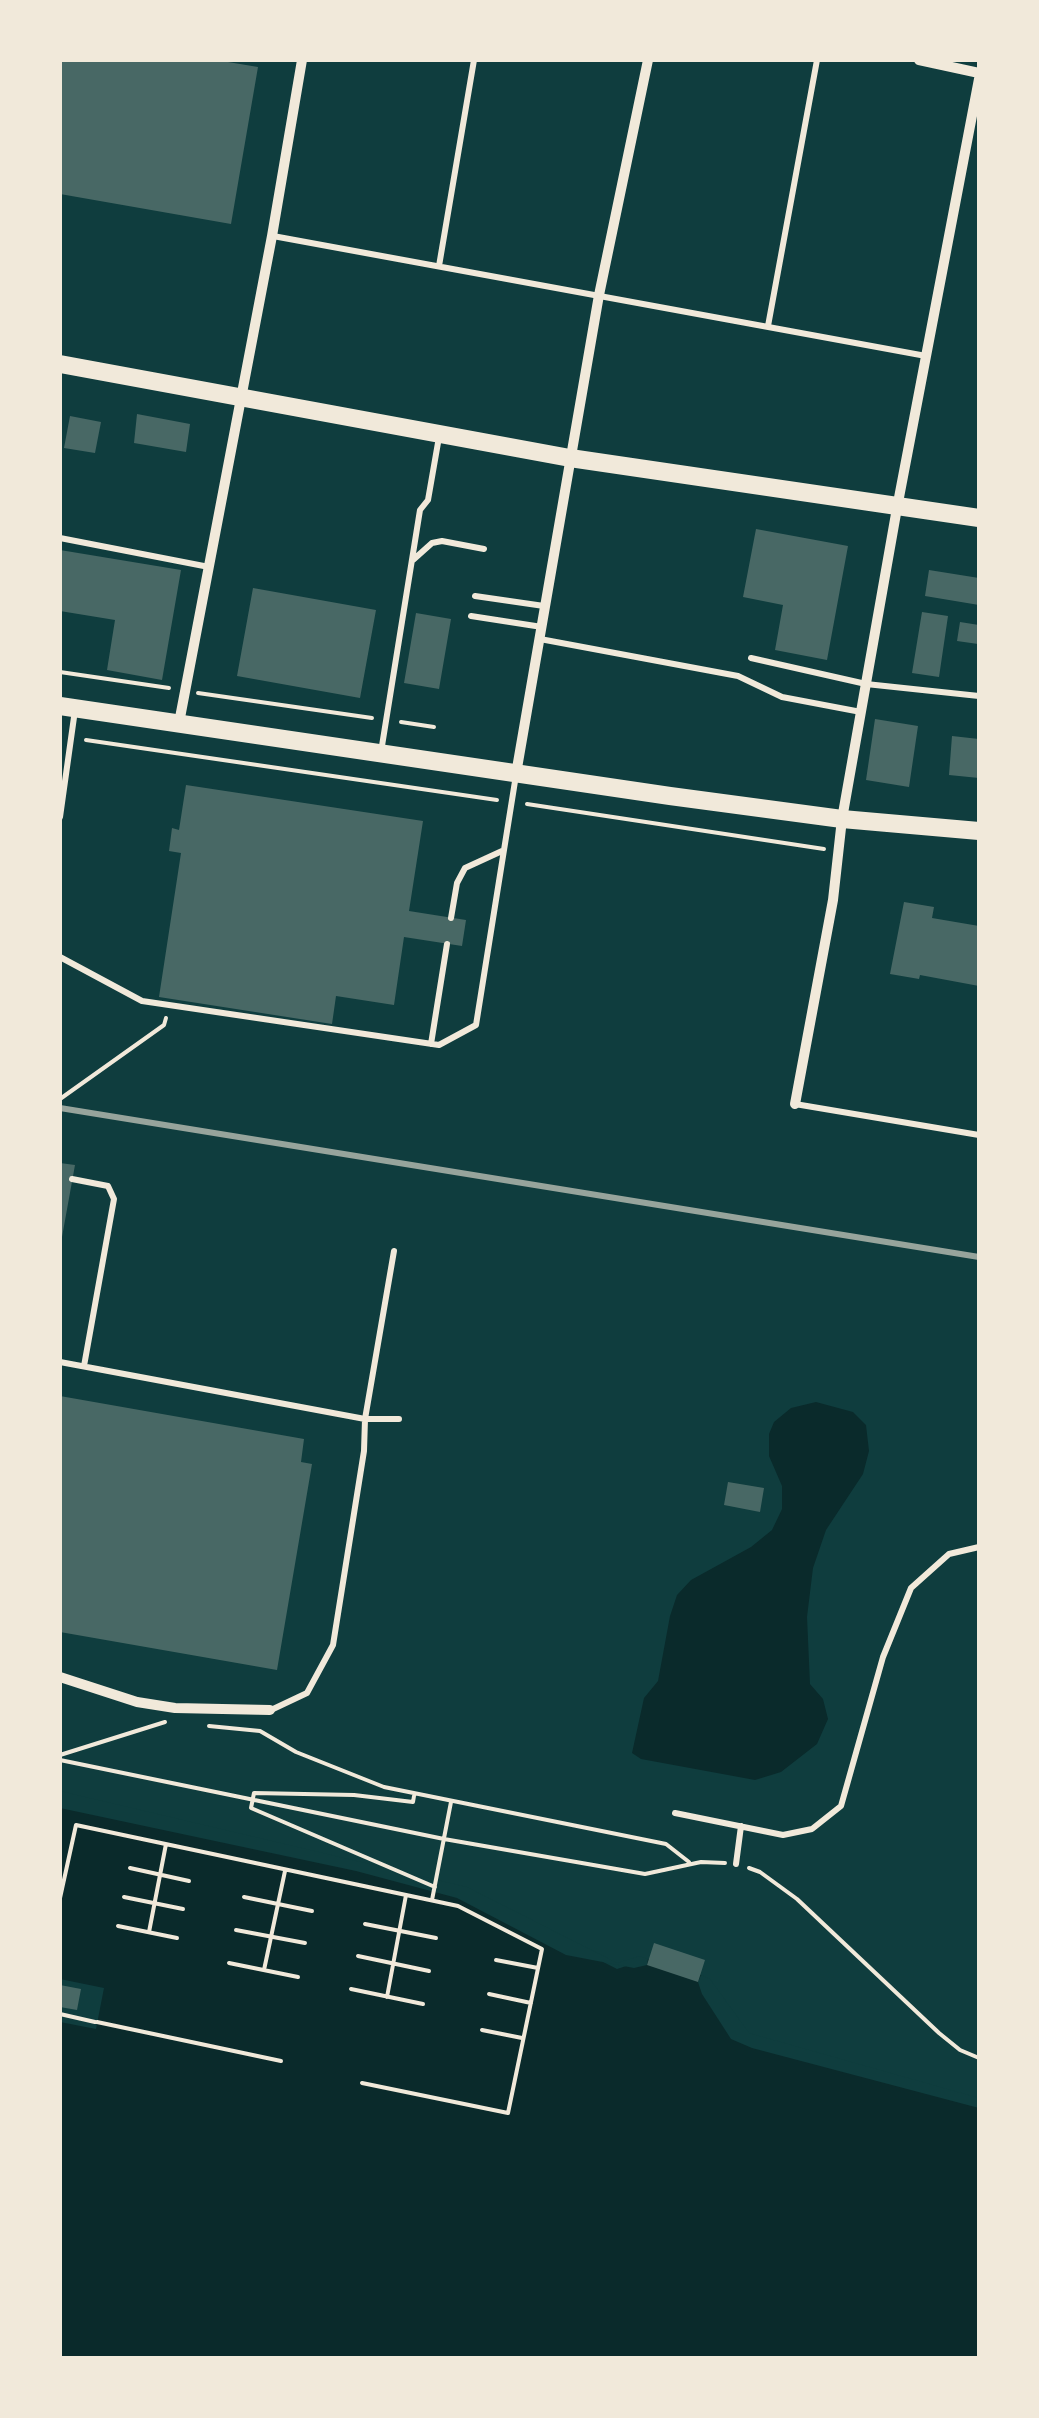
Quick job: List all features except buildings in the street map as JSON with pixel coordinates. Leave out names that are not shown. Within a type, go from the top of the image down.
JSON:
[{"type":"main road","points":[[60,364],[570,458],[979,518]]},
{"type":"main road","points":[[68,707],[842,819],[979,831]]},
{"type":"street","points":[[179,724],[302,60]]},
{"type":"street","points":[[516,774],[600,295],[648,60]]},
{"type":"street","points":[[795,1104],[833,900],[842,819],[897,508],[979,76],[919,60]]},
{"type":"street","points":[[60,1678],[174,1714],[270,1710]]},
{"type":"lane","points":[[440,266],[474,60]]},
{"type":"lane","points":[[768,326],[816,60]]},
{"type":"lane","points":[[272,236],[926,356]]},
{"type":"lane","points":[[380,754],[420,510],[428,500],[440,434]]},
{"type":"lane","points":[[60,538],[210,567]]},
{"type":"lane","points":[[412,562],[432,543],[442,541],[484,549]]},
{"type":"lane","points":[[475,596],[546,606]]},
{"type":"lane","points":[[471,616],[542,626]]},
{"type":"lane","points":[[540,640],[738,676],[782,696],[861,712]]},
{"type":"lane","points":[[751,658],[866,684],[979,696]]},
{"type":"lane","points":[[60,817],[71,738],[68,707]]},
{"type":"lane","points":[[60,957],[142,1001],[439,1045],[476,1025],[516,774]]},
{"type":"lane","points":[[452,918],[457,884],[465,868],[503,850]]},
{"type":"lane","points":[[431,1044],[447,944]]},
{"type":"lane","points":[[795,1104],[979,1134]]},
{"type":"lane","points":[[72,1179],[108,1186],[114,1199],[84,1366]]},
{"type":"lane","points":[[270,1710],[308,1693],[333,1645],[394,1251]]},
{"type":"lane","points":[[60,1362],[365,1419],[399,1419]]},
{"type":"lane","points":[[675,1813],[783,1835],[812,1829],[841,1806],[883,1657],[911,1588],[950,1554],[979,1546]]},
{"type":"lane","points":[[736,1864],[741,1826]]},
{"type":"path","points":[[60,672],[434,727]]},
{"type":"path","points":[[71,738],[838,851]]},
{"type":"path","points":[[60,1099],[164,1025],[168,1012]]},
{"type":"path","points":[[60,1757],[174,1714]]},
{"type":"path","points":[[156,1716],[174,1714],[260,1731],[326,1765],[414,1794],[666,1844],[692,1864]]},
{"type":"path","points":[[60,1757],[444,1839],[645,1874],[692,1864],[736,1864],[760,1872],[797,1900],[939,2034],[979,2058]]},
{"type":"path","points":[[414,1794],[412,1802],[354,1795],[254,1793],[251,1808],[434,1887]]},
{"type":"path","points":[[432,1901],[451,1802]]},
{"type":"path","points":[[60,1898],[76,1825],[458,1906],[542,1949],[508,2114],[362,2084]]},
{"type":"path","points":[[149,1932],[166,1844]]},
{"type":"path","points":[[130,1868],[189,1881]]},
{"type":"path","points":[[264,1970],[285,1869]]},
{"type":"path","points":[[387,1997],[406,1895]]},
{"type":"path","points":[[124,1897],[183,1909]]},
{"type":"path","points":[[244,1897],[312,1911]]},
{"type":"path","points":[[365,1924],[436,1938]]},
{"type":"path","points":[[118,1926],[177,1938]]},
{"type":"path","points":[[236,1930],[305,1944]]},
{"type":"path","points":[[358,1956],[429,1970]]},
{"type":"path","points":[[496,1960],[538,1968]]},
{"type":"path","points":[[229,1963],[298,1977]]},
{"type":"path","points":[[351,1990],[422,2004]]},
{"type":"path","points":[[489,1994],[531,2003]]},
{"type":"path","points":[[60,2014],[192,2043]]},
{"type":"path","points":[[97,2022],[281,2061]]},
{"type":"path","points":[[482,2030],[524,2038]]},
{"type":"water","points":[[816,1402],[853,1412],[866,1425],[869,1451],[863,1474],[826,1530],[813,1568],[807,1617],[810,1684],[823,1699],[828,1719],[817,1744],[781,1772],[755,1780],[641,1759],[632,1753],[644,1698],[658,1681],[677,1595],[691,1580],[751,1547],[772,1530],[782,1509],[782,1486],[769,1456],[769,1434],[774,1422],[791,1408]]},
{"type":"water","points":[[60,1796],[466,1892],[617,1969],[648,1959],[701,1975],[746,2038],[979,2103],[979,2358],[60,2358]]},
{"type":"pier","points":[[60,1791],[467,1887],[617,1963],[640,1956],[648,1959],[647,1965],[634,1968],[566,1955],[457,1898],[356,1871],[60,1808]]},
{"type":"pier","points":[[701,1975],[710,1979],[749,2033],[979,2098],[979,2108],[752,2048],[731,2039],[702,1994],[698,1982]]},
{"type":"pier","points":[[60,1979],[104,1988],[96,2029],[60,2022]]},
{"type":"railway","points":[[60,1108],[979,1257]]}]
